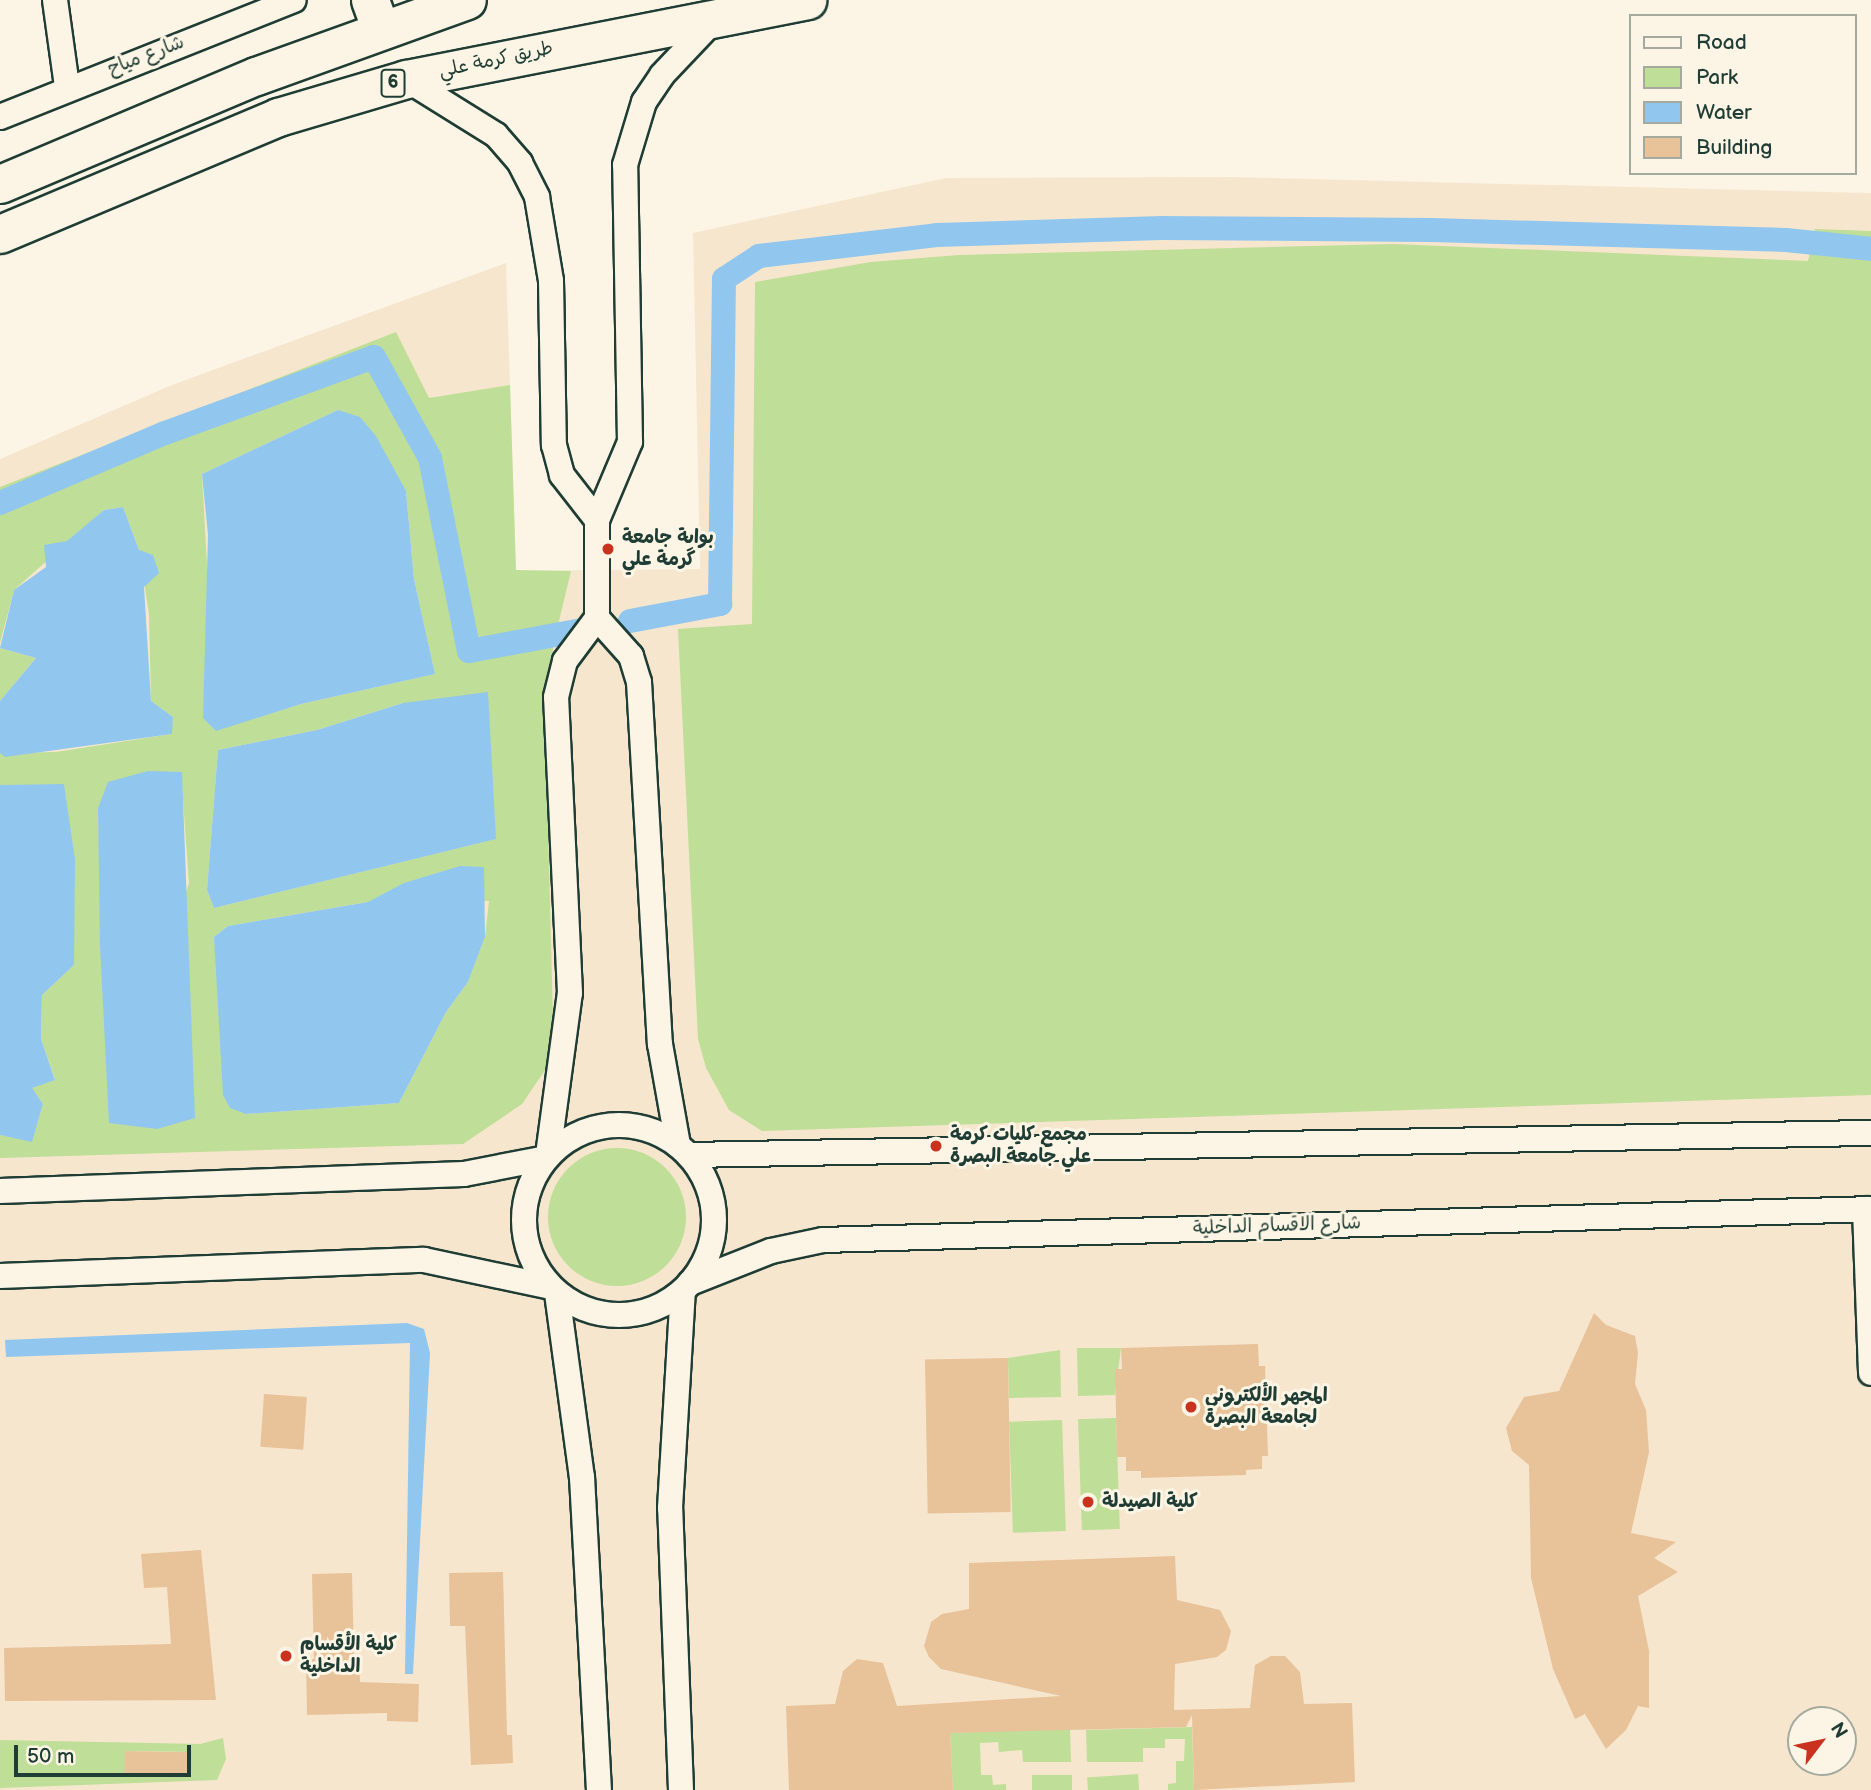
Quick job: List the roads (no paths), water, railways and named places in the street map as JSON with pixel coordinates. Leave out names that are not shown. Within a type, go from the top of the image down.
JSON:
[{"type":"highway","points":[[0,184],[256,76],[375,15],[467,0]]},
{"type":"highway","name":"طريق كرمة علي","points":[[0,234],[278,117],[406,79],[720,13],[807,0]]},
{"type":"street","points":[[55,0],[67,87]]},
{"type":"street","name":"شارع مياح","points":[[0,117],[242,9],[294,0]]},
{"type":"street","points":[[598,1790],[582,1477],[554,1290],[535,1266],[523,1216],[528,1190],[547,1156],[570,993],[556,696],[565,662],[597,618],[597,520],[630,442],[624,198],[632,133],[662,75],[720,13]]},
{"type":"street","points":[[406,79],[496,135],[520,163],[537,197],[551,281],[554,445],[562,475],[597,520]]},
{"type":"street","points":[[0,1276],[424,1261],[554,1290],[607,1315],[660,1306],[687,1287],[706,1260],[713,1233],[713,1205],[683,1150],[660,1044],[639,682],[631,656],[597,618]]},
{"type":"street","points":[[0,1191],[464,1174],[547,1156],[570,1137],[597,1126],[625,1124],[683,1150],[1871,1133]]},
{"type":"street","points":[[1868,1209],[1871,1373]]},
{"type":"street","name":"شارع الاقسام الداخلية","points":[[687,1287],[771,1251],[823,1240],[1868,1209]]},
{"type":"street","points":[[681,1790],[670,1508],[687,1287]]},
{"type":"water","points":[[338,410],[360,417],[376,436],[406,491],[414,579],[435,674],[301,704],[216,731],[203,718],[208,535],[202,474]]},
{"type":"water","points":[[123,507],[139,550],[153,555],[159,573],[144,587],[151,701],[173,717],[172,734],[5,757],[0,753],[0,701],[36,658],[0,648],[14,590],[46,567],[44,545],[67,541],[104,510]]},
{"type":"water","points":[[488,692],[496,839],[214,908],[207,890],[218,750],[317,730],[403,703]]},
{"type":"water","points":[[148,771],[182,772],[195,1118],[157,1129],[109,1123],[100,945],[98,808],[108,782]]},
{"type":"water","points":[[64,784],[75,860],[74,965],[42,995],[41,1039],[55,1080],[32,1088],[43,1104],[32,1142],[0,1135],[0,785]]},
{"type":"water","points":[[460,866],[484,867],[485,937],[468,982],[446,1012],[399,1103],[246,1114],[230,1108],[223,1095],[214,937],[228,926],[368,902],[404,883]]},
{"type":"water","points":[[407,1323],[424,1329],[430,1353],[413,1674],[405,1674],[410,1343],[6,1357],[5,1340]]},
{"type":"waterway","points":[[630,621],[720,604],[724,279],[759,256],[937,235],[1162,228],[1431,230],[1786,240],[1871,249]]},
{"type":"waterway","points":[[0,503],[165,433],[374,357],[430,458],[469,651],[582,630]]},
{"type":"place","name":"بوابة جامعة گرمة علي","points":[[608,549]]},
{"type":"place","name":"مجمع كليات كرمة علي جامعة البصرة","points":[[936,1146]]},
{"type":"place","name":"المجهر الألكتروني لجامعة البصرة","points":[[1191,1407]]},
{"type":"place","name":"كلية الصيدلة","points":[[1088,1502]]},
{"type":"place","name":"كلية الأقسام الداخلية","points":[[286,1656]]}]
